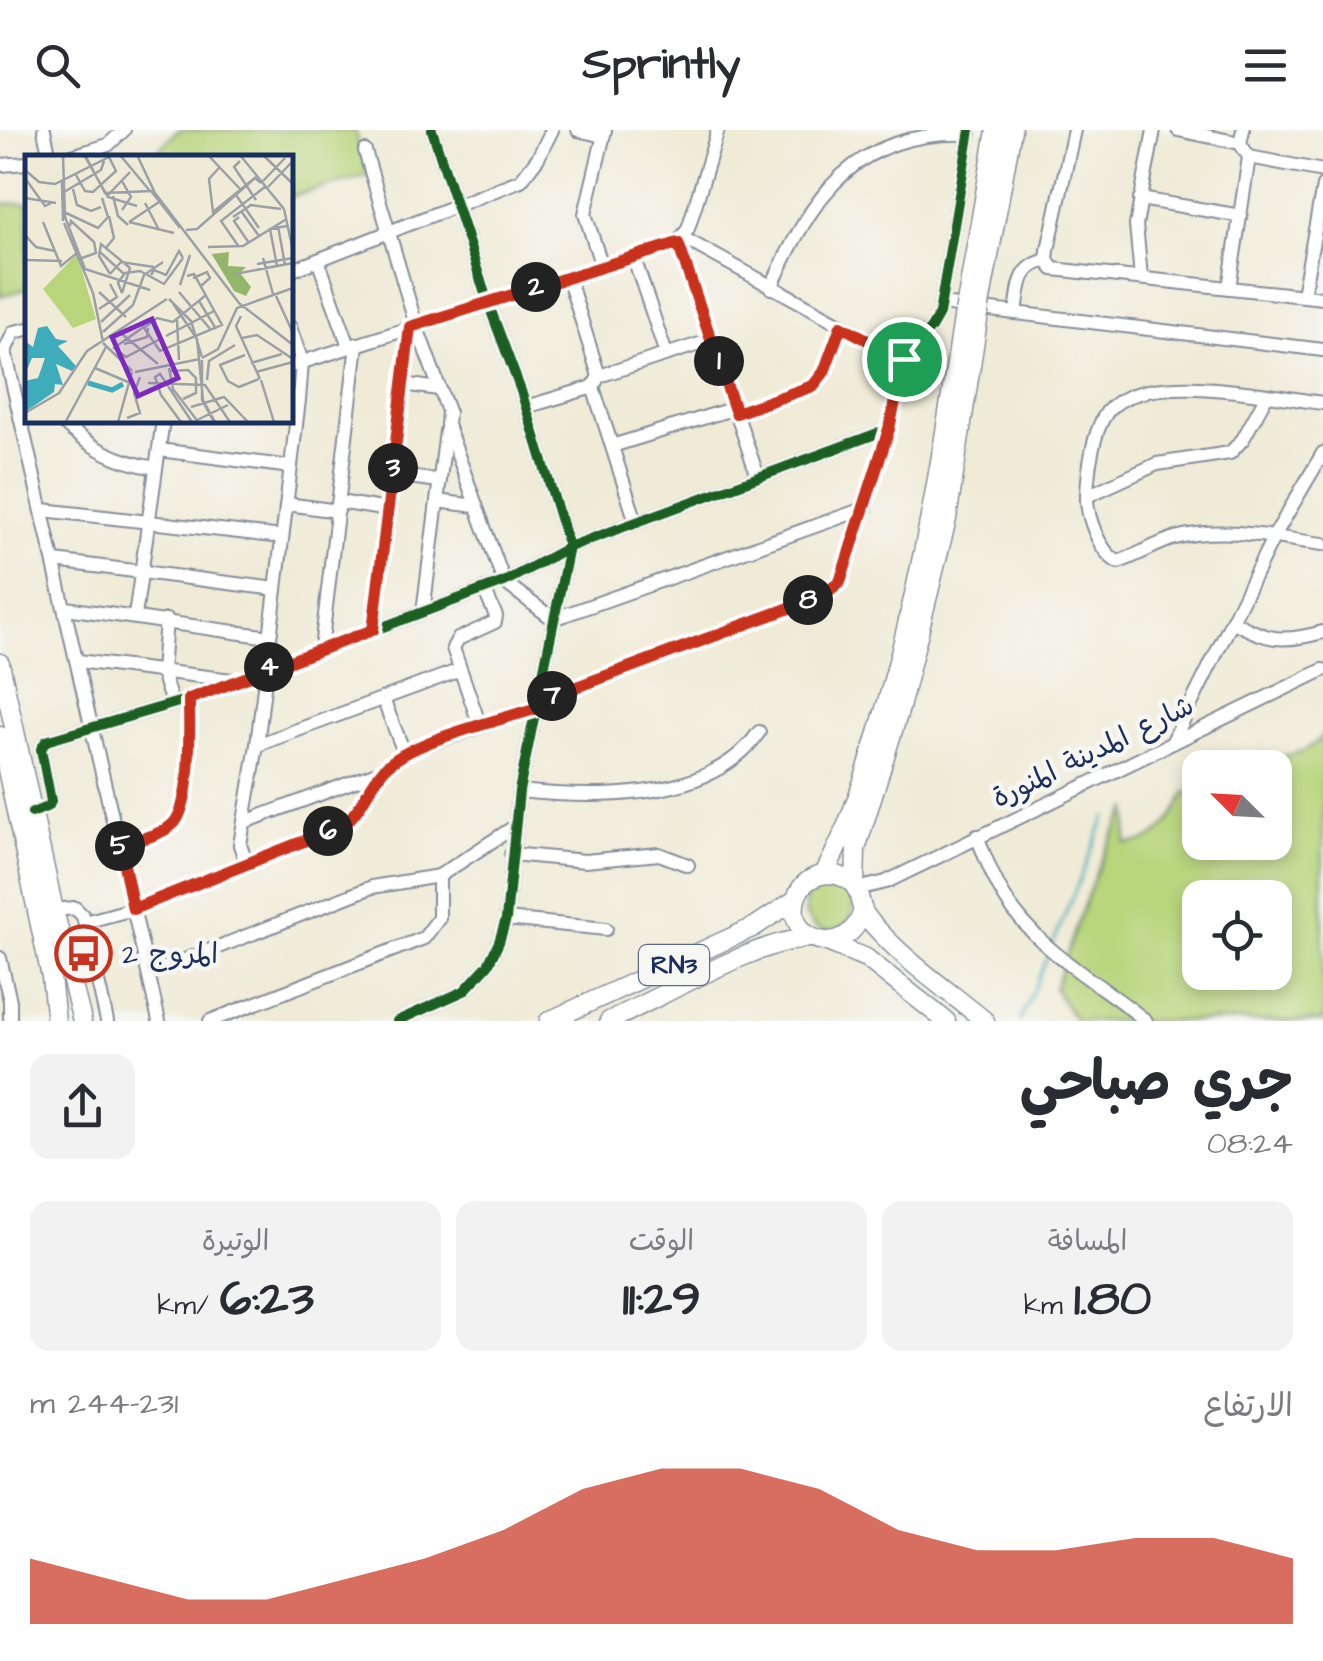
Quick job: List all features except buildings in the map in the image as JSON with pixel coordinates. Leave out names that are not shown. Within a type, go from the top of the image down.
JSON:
[{"type":"highway","points":[[859,897],[856,849],[900,708],[947,519],[996,130]]},
{"type":"highway","points":[[985,1021],[880,932],[846,878],[824,874],[859,795],[906,630],[1012,130]]},
{"type":"highway","points":[[0,663],[82,1021]]},
{"type":"highway","points":[[0,736],[51,977],[56,1021]]},
{"type":"highway","name":"RN3","points":[[548,1021],[754,928],[795,900],[811,878],[824,874]]},
{"type":"highway","name":"RN3","points":[[609,1021],[762,949],[797,938],[819,940],[851,933],[859,923],[859,897]]},
{"type":"highway","points":[[795,900],[797,922],[819,940],[866,958],[946,1021]]},
{"type":"street","points":[[44,130],[49,155]]},
{"type":"street","points":[[76,155],[108,145],[124,130]]},
{"type":"street","points":[[397,1021],[452,998],[477,980],[499,942],[506,918],[520,792],[568,547],[526,407],[432,130]]},
{"type":"street","points":[[292,270],[522,180],[552,130]]},
{"type":"street","points":[[578,130],[604,133],[584,214],[602,267]]},
{"type":"street","points":[[718,130],[681,240],[758,477]]},
{"type":"street","points":[[1074,130],[1047,260],[1053,269],[1323,298]]},
{"type":"street","points":[[1141,278],[1136,244],[1140,199],[1154,130]]},
{"type":"street","points":[[1178,130],[1242,136],[1249,157],[1230,288]]},
{"type":"street","points":[[85,922],[133,909],[342,826],[355,814],[382,771],[404,752],[830,592],[844,574],[866,508],[904,359],[931,328],[941,304],[970,132],[914,132],[884,141],[854,158],[809,208],[771,288]]},
{"type":"street","points":[[365,151],[413,326],[448,412],[423,612]]},
{"type":"street","points":[[1249,157],[1323,172]]},
{"type":"street","points":[[0,165],[25,164]]},
{"type":"street","points":[[1303,295],[1323,186]]},
{"type":"street","points":[[1140,199],[1241,216]]},
{"type":"street","points":[[224,871],[240,845],[257,745],[292,466],[296,364],[681,240],[904,359]]},
{"type":"street","points":[[634,258],[666,354]]},
{"type":"street","points":[[318,260],[353,345],[322,648]]},
{"type":"street","points":[[1016,313],[1025,271],[1031,264],[1047,260]]},
{"type":"street","points":[[568,277],[636,522]]},
{"type":"street","points":[[941,304],[1323,350]]},
{"type":"street","points":[[373,630],[413,326]]},
{"type":"street","points":[[612,446],[813,386],[824,372],[841,326]]},
{"type":"street","points":[[25,330],[14,332],[6,350],[159,1021]]},
{"type":"street","points":[[526,407],[712,340]]},
{"type":"street","points":[[13,384],[25,391]]},
{"type":"street","points":[[404,384],[439,389]]},
{"type":"street","points":[[1323,403],[1176,387],[1156,388],[1120,400],[1100,425],[1087,496],[1097,534],[1109,556],[1118,562],[1161,542],[1195,534],[1245,533],[1323,544]]},
{"type":"street","points":[[1087,496],[1158,464],[1230,453],[1243,439],[1266,396]]},
{"type":"street","points":[[62,422],[100,452],[156,468]]},
{"type":"street","points":[[134,616],[162,422]]},
{"type":"street","points":[[447,426],[504,582],[554,619]]},
{"type":"street","points":[[32,812],[46,808],[51,801],[41,746],[46,741],[189,699],[504,582],[568,547],[889,429]]},
{"type":"street","points":[[159,450],[292,466]]},
{"type":"street","points":[[1172,743],[1273,538],[1319,469],[1323,454]]},
{"type":"street","points":[[392,475],[440,481]]},
{"type":"street","points":[[437,501],[476,506]]},
{"type":"street","points":[[287,504],[388,510]]},
{"type":"street","points":[[554,619],[866,508]]},
{"type":"street","points":[[43,510],[282,537]]},
{"type":"street","points":[[54,561],[276,589]]},
{"type":"street","points":[[480,726],[453,648],[456,641],[491,627],[496,619],[484,588]]},
{"type":"street","points":[[66,608],[270,637]]},
{"type":"street","points":[[166,620],[162,672],[172,704]]},
{"type":"street","points":[[1232,621],[1270,640],[1323,632]]},
{"type":"street","points":[[78,661],[234,681]]},
{"type":"street","points":[[257,745],[460,670]]},
{"type":"street","name":"شارع المدينة المنورة","points":[[859,897],[1323,670]]},
{"type":"street","points":[[120,845],[160,832],[180,815],[187,768],[189,699]]},
{"type":"street","points":[[382,699],[404,752]]},
{"type":"street","points":[[1189,707],[1208,724]]},
{"type":"street","points":[[520,792],[598,797],[649,790],[726,766],[742,754],[758,732]]},
{"type":"street","points":[[245,822],[382,771]]},
{"type":"street","points":[[149,974],[372,888],[439,876],[514,828]]},
{"type":"street","points":[[977,836],[998,887],[1044,944],[1146,1021]]},
{"type":"street","points":[[240,845],[246,862]]},
{"type":"street","points":[[511,854],[594,861],[665,854],[688,865]]},
{"type":"street","points":[[210,1021],[424,938],[439,918],[439,876]]},
{"type":"street","points":[[54,910],[80,911],[107,1021]]},
{"type":"street","points":[[506,918],[606,929]]},
{"type":"street","points":[[1,966],[12,1014],[10,1021]]},
{"type":"green space","points":[[178,130],[355,130],[368,175],[292,196],[292,155],[153,155]]},
{"type":"green space","points":[[25,203],[25,290],[0,296],[0,204]]},
{"type":"green space","points":[[1323,735],[1323,1021],[1076,1021],[1054,989],[1096,874],[1129,808],[1126,843],[1156,835],[1182,799],[1182,860],[1292,860],[1292,754],[1307,749]]},
{"type":"green space","points":[[829,883],[846,890],[853,907],[846,924],[829,931],[812,924],[805,907],[812,890]]},
{"type":"waterway","points":[[1052,946],[1106,816]]},
{"type":"waterway","points":[[1020,1021],[1049,953]]},
{"type":"cycle path","points":[[397,1021],[464,991],[488,965],[499,942],[506,919],[519,791],[569,547],[521,391],[432,130]]},
{"type":"cycle path","points":[[32,813],[49,806],[51,801],[41,749],[46,741],[189,699],[504,582],[569,547],[889,429],[904,359],[939,314],[970,130]]},
{"type":"place","name":"المروج 2","points":[[83,954]]},
{"type":"route","points":[[678,243],[736,413],[813,386],[824,372],[841,326],[904,359],[889,429],[844,574],[830,592],[539,701],[537,708],[404,752],[382,771],[355,814],[342,826],[133,909],[120,845],[160,832],[180,815],[187,768],[189,699],[373,630],[410,327],[678,243]]}]
